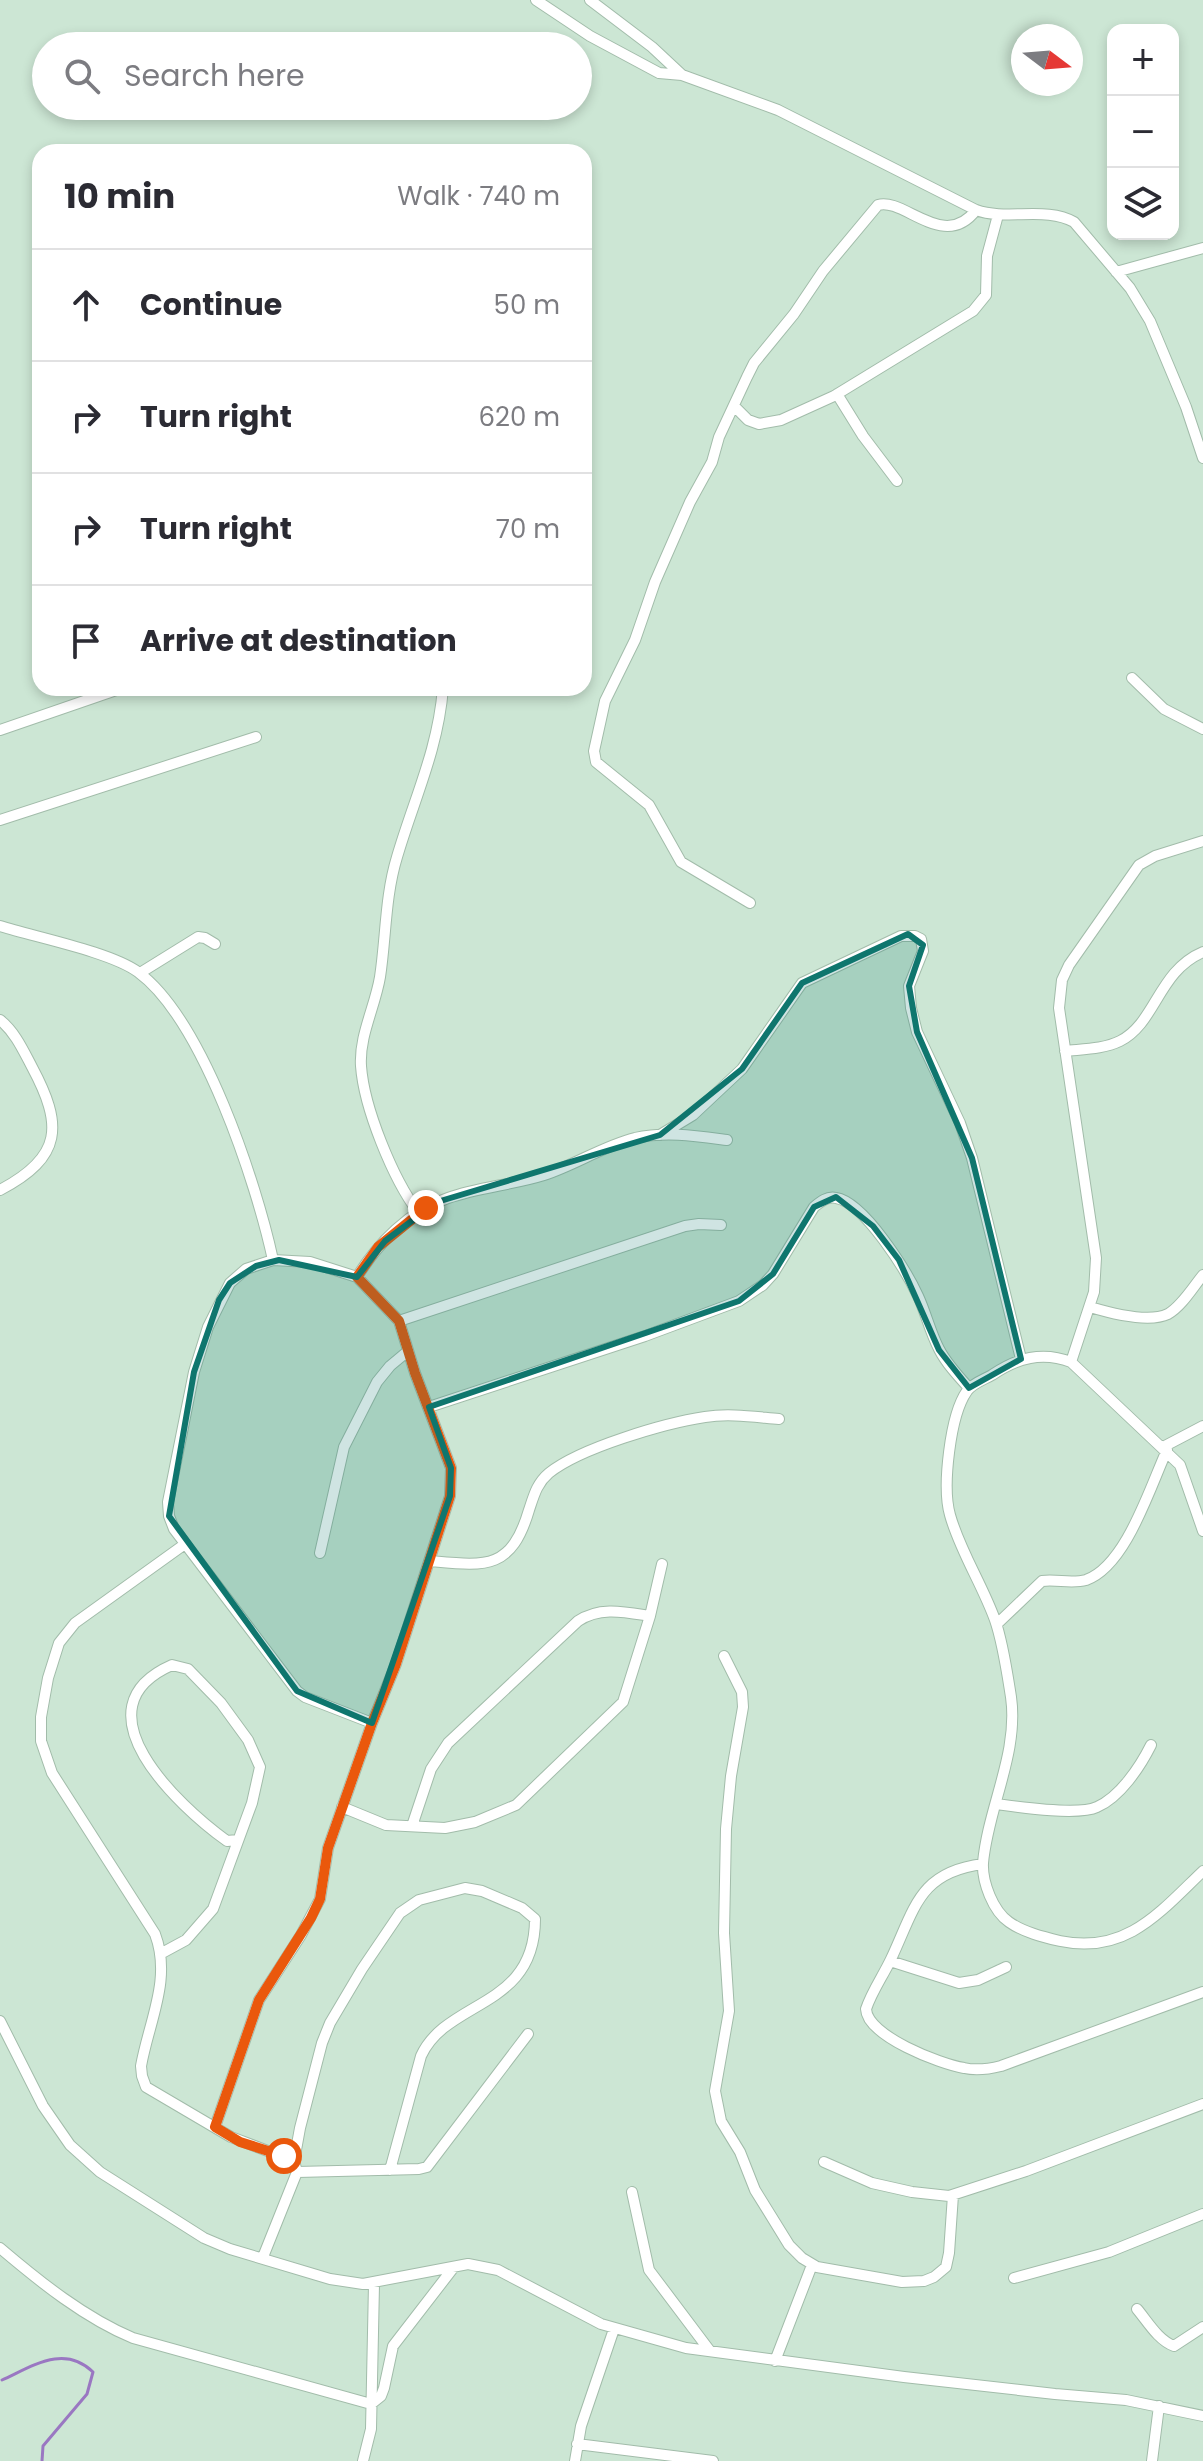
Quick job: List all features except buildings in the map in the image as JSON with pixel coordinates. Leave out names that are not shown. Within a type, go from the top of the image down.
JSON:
[{"type":"street","points":[[536,0],[584,32]]},
{"type":"street","points":[[590,0],[652,47],[682,75]]},
{"type":"street","points":[[592,37],[659,73],[682,75],[778,110],[976,210],[998,215],[1066,218],[1077,225],[1130,288],[1150,321],[1186,407],[1203,458]]},
{"type":"street","points":[[750,903],[681,862],[649,805],[596,762],[594,755],[605,701],[635,640],[655,582],[690,502],[712,462],[719,437],[754,363],[794,314],[823,271],[878,205],[892,205],[938,225],[966,221],[976,210]]},
{"type":"street","points":[[735,407],[748,420],[764,425],[781,420],[837,394],[980,306],[986,295],[987,256],[998,215]]},
{"type":"street","points":[[1116,272],[1203,248]]},
{"type":"street","points":[[837,394],[863,436],[897,481]]},
{"type":"street","points":[[1132,678],[1164,709],[1203,729]]},
{"type":"street","points":[[0,730],[94,696]]},
{"type":"street","points":[[418,1212],[407,1197],[383,1145],[361,1065],[364,1037],[380,978],[392,879],[436,739],[442,696]]},
{"type":"street","points":[[0,820],[256,737]]},
{"type":"street","points":[[1071,1362],[1097,1280],[1059,1000],[1062,980],[1069,965],[1139,865],[1155,856],[1203,841]]},
{"type":"street","points":[[0,926],[114,960],[140,973],[164,1000],[203,1057],[251,1181],[273,1260]]},
{"type":"street","points":[[660,1135],[693,1115],[742,1069],[802,983],[901,936],[908,934],[921,939],[923,951],[909,986],[911,1008],[917,1032],[960,1123],[972,1158],[1021,1359]]},
{"type":"street","points":[[140,973],[198,937],[215,944]]},
{"type":"street","points":[[1065,1051],[1110,1045],[1123,1040],[1137,1029],[1180,965],[1203,952]]},
{"type":"street","points":[[0,1020],[22,1047],[44,1090],[54,1126],[48,1147],[37,1166],[0,1190]]},
{"type":"street","points":[[357,1277],[378,1247],[418,1212],[449,1197],[540,1176],[618,1144],[660,1135],[727,1140]]},
{"type":"street","points":[[429,1407],[645,1336],[739,1301],[773,1274],[814,1207],[823,1200],[833,1198],[845,1201],[873,1226],[899,1260],[920,1299],[939,1350],[969,1388]]},
{"type":"street","points":[[399,1321],[685,1226],[721,1225]]},
{"type":"street","points":[[215,2127],[259,2000],[320,1899],[328,1848],[396,1664],[447,1509],[452,1479],[447,1456],[399,1321],[357,1277],[310,1262],[273,1260],[246,1269],[230,1283],[208,1327],[194,1372],[168,1502],[169,1516],[185,1544],[297,1691],[372,1723]]},
{"type":"street","points":[[1090,1307],[1134,1317],[1162,1316],[1176,1308],[1203,1275]]},
{"type":"street","points":[[320,1553],[344,1447],[377,1382],[408,1351]]},
{"type":"street","points":[[1203,1531],[1184,1473],[1165,1449],[1071,1362],[1048,1356],[1021,1359],[969,1388],[959,1405],[953,1424],[948,1506],[959,1540],[997,1624],[1011,1697],[1012,1718],[983,1864],[988,1889],[1002,1916],[1053,1939],[1092,1944],[1121,1937],[1158,1916],[1203,1871]]},
{"type":"street","points":[[429,1561],[479,1563],[511,1552],[538,1484],[551,1472],[588,1451],[705,1417],[779,1419]]},
{"type":"street","points":[[997,1624],[1042,1581],[1075,1582],[1088,1579],[1115,1557],[1165,1449],[1203,1426]]},
{"type":"street","points":[[185,1544],[75,1623],[59,1643],[48,1678],[41,1717],[41,1741],[52,1773],[155,1934],[162,1953],[160,1992],[141,2066],[143,2081],[151,2090],[240,2142],[295,2166],[390,2170],[427,2167],[528,2034]]},
{"type":"street","points":[[342,1807],[373,1822],[445,1828],[506,1811],[534,1790],[623,1702],[650,1616],[662,1564]]},
{"type":"street","points":[[412,1826],[431,1769],[448,1743],[578,1621],[606,1611],[650,1616]]},
{"type":"street","points":[[724,1656],[742,1692],[743,1707],[726,1829],[724,1933],[729,2011],[715,2099],[721,2121],[737,2145],[765,2207],[795,2252],[812,2265],[902,2282],[924,2281],[934,2277],[946,2267],[953,2195]]},
{"type":"street","points":[[162,1953],[186,1940],[213,1909],[238,1840],[259,1780],[260,1767],[238,1724],[196,1676],[182,1666],[172,1665],[152,1675],[136,1691],[130,1712],[134,1738],[151,1767],[202,1823],[227,1841],[238,1840]]},
{"type":"street","points":[[996,1804],[1077,1811],[1097,1807],[1109,1800],[1123,1785],[1151,1745]]},
{"type":"street","points":[[983,1864],[961,1867],[934,1880],[915,1906],[868,2003],[866,2016],[882,2032],[924,2055],[967,2069],[984,2070],[1203,1992]]},
{"type":"street","points":[[263,2257],[295,2166],[300,2128],[330,2023],[390,1924],[406,1906],[465,1888],[482,1891],[522,1908],[535,1919],[529,1953],[521,1969],[495,1998],[450,2023],[426,2044],[390,2170]]},
{"type":"street","points":[[890,1961],[959,1983],[978,1980],[1006,1967]]},
{"type":"street","points":[[0,2021],[43,2106],[62,2137],[83,2158],[189,2230],[230,2249],[330,2279],[374,2284],[468,2264],[498,2270],[614,2329],[710,2351],[1126,2400],[1203,2416]]},
{"type":"street","points":[[824,2162],[872,2183],[928,2195],[953,2195],[1038,2167],[1203,2104]]},
{"type":"street","points":[[632,2192],[649,2270],[710,2351]]},
{"type":"street","points":[[1014,2278],[1109,2252],[1203,2214]]},
{"type":"street","points":[[0,2248],[31,2274],[120,2333],[172,2351],[371,2404]]},
{"type":"street","points":[[775,2361],[812,2265]]},
{"type":"street","points":[[371,2404],[381,2396],[393,2346],[454,2267]]},
{"type":"street","points":[[363,2461],[371,2429],[374,2284]]},
{"type":"street","points":[[1137,2309],[1170,2345],[1178,2344],[1203,2327]]},
{"type":"street","points":[[575,2461],[577,2444],[614,2329]]},
{"type":"street","points":[[1152,2461],[1159,2406]]},
{"type":"street","points":[[577,2444],[713,2461]]},
{"type":"highlighted area","points":[[908,934],[923,945],[909,986],[917,1032],[972,1158],[1021,1359],[969,1388],[939,1350],[899,1260],[873,1226],[836,1197],[814,1207],[773,1274],[739,1301],[429,1407],[451,1468],[450,1496],[372,1723],[297,1691],[169,1516],[194,1372],[219,1300],[230,1283],[256,1266],[279,1260],[357,1277],[385,1241],[437,1202],[660,1135],[742,1069],[802,983]]},
{"type":"waterway","points":[[2,2380],[48,2360],[71,2359],[93,2372],[87,2394],[43,2446],[42,2461]]},
{"type":"route","points":[[284,2156],[240,2142],[215,2127],[259,2000],[320,1899],[328,1848],[396,1664],[450,1496],[451,1468],[399,1321],[357,1277],[378,1247],[426,1208]]}]
